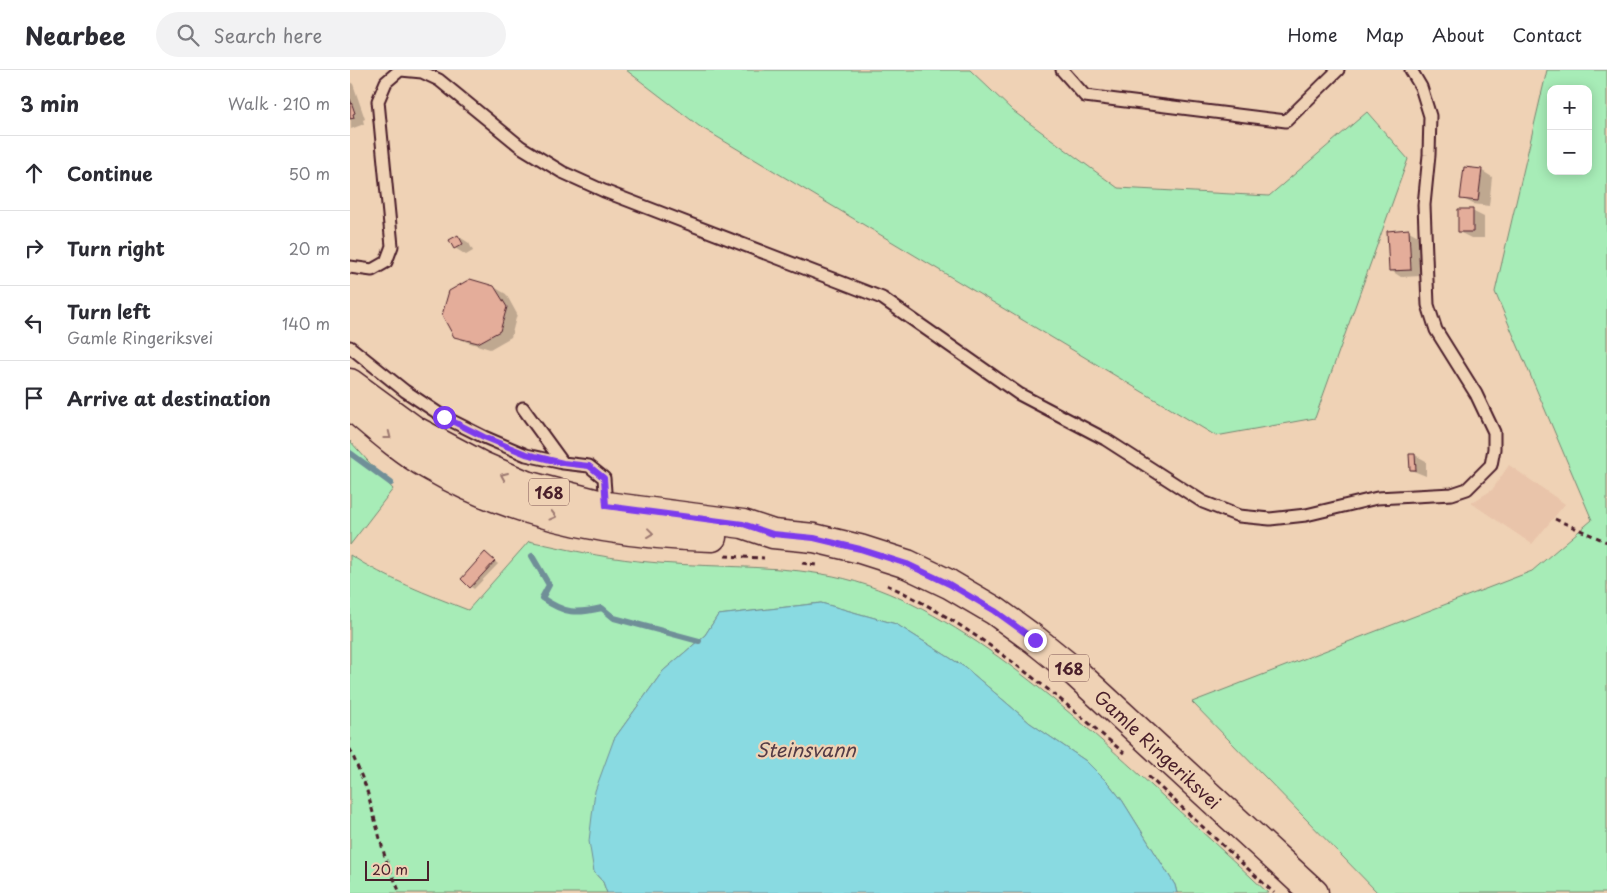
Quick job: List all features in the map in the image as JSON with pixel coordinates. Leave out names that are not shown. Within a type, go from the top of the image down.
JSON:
[{"type":"main road","name":"Gamle Ringeriksvei","points":[[350,383],[414,430],[482,466],[604,516],[691,537],[746,538],[772,546],[814,538],[907,564],[949,584],[995,611],[1077,674],[1314,893]]},
{"type":"main road","name":"Gamle Ringeriksvei","points":[[350,405],[406,450],[464,484],[500,500],[554,517],[604,516]]},
{"type":"lane","points":[[350,267],[372,270],[386,262],[392,246],[378,101],[386,82],[400,70],[422,72],[439,80],[521,147],[562,172],[604,192],[882,298],[1019,394],[1105,438],[1203,502],[1239,516],[1270,519],[1306,515],[1376,498],[1452,494],[1467,489],[1491,465],[1494,449],[1494,432],[1488,414],[1436,330],[1428,305],[1424,206],[1429,155],[1430,116],[1421,87],[1411,70]]},
{"type":"lane","points":[[1062,70],[1085,96],[1286,121],[1338,70]]},
{"type":"lane","points":[[350,347],[397,385],[444,417],[484,437],[526,454],[563,463],[589,466],[604,478],[604,516]]},
{"type":"lane","points":[[523,408],[563,463]]},
{"type":"path","points":[[1555,519],[1607,542]]},
{"type":"path","points":[[724,556],[772,546]]},
{"type":"path","points":[[796,562],[822,566]]},
{"type":"path","points":[[883,583],[914,597],[954,621],[1008,659],[1130,758]]},
{"type":"path","points":[[350,749],[366,787],[385,857],[400,893]]},
{"type":"path","points":[[1144,772],[1274,893]]},
{"type":"shaded area","points":[[1509,465],[1565,504],[1532,544],[1471,503],[1492,490]]},
{"type":"green space","points":[[626,70],[970,70],[1013,111],[1118,188],[1269,196],[1367,112],[1408,159],[1315,418],[1216,436],[699,126]]},
{"type":"green space","points":[[1547,70],[1607,70],[1607,893],[1378,893],[1192,702],[1532,571],[1592,520],[1495,292]]},
{"type":"green space","points":[[350,441],[393,489],[350,545]]},
{"type":"green space","points":[[529,541],[638,561],[776,569],[822,574],[866,585],[911,604],[955,628],[999,657],[1040,689],[1118,755],[1268,893],[1177,893],[1175,885],[1122,800],[1086,761],[1030,723],[966,668],[896,624],[821,603],[718,615],[705,635],[663,671],[614,739],[594,872],[603,882],[607,893],[350,893],[350,555],[393,579],[468,610]]},
{"type":"water","name":"Steinsvann","points":[[821,603],[896,624],[966,668],[1030,723],[1086,761],[1122,800],[1175,885],[1177,893],[607,893],[603,882],[594,872],[589,841],[595,791],[614,739],[663,671],[705,635],[718,615]]},
{"type":"building","points":[[350,99],[355,113],[353,114],[354,118],[350,119]]},
{"type":"building","points":[[1464,167],[1482,169],[1478,201],[1460,199]]},
{"type":"building","points":[[1458,209],[1473,209],[1473,232],[1458,232]]},
{"type":"building","points":[[1409,229],[1411,270],[1389,271],[1387,231]]},
{"type":"building","points":[[458,235],[463,244],[454,249],[449,240]]},
{"type":"building","points":[[470,279],[494,286],[507,307],[500,331],[478,343],[454,337],[442,315],[449,291]]},
{"type":"building","points":[[1409,454],[1415,454],[1416,470],[1410,470]]},
{"type":"building","points":[[485,552],[495,561],[470,588],[461,579]]},
{"type":"waterway","points":[[350,453],[391,483]]},
{"type":"waterway","points":[[532,556],[549,585],[542,598],[557,607],[578,612],[602,608],[614,618],[699,641]]},
{"type":"route","points":[[444,417],[484,437],[526,454],[563,463],[589,466],[604,478],[606,506],[743,524],[773,534],[814,538],[860,549],[907,564],[949,584],[995,611],[1035,640]]}]
